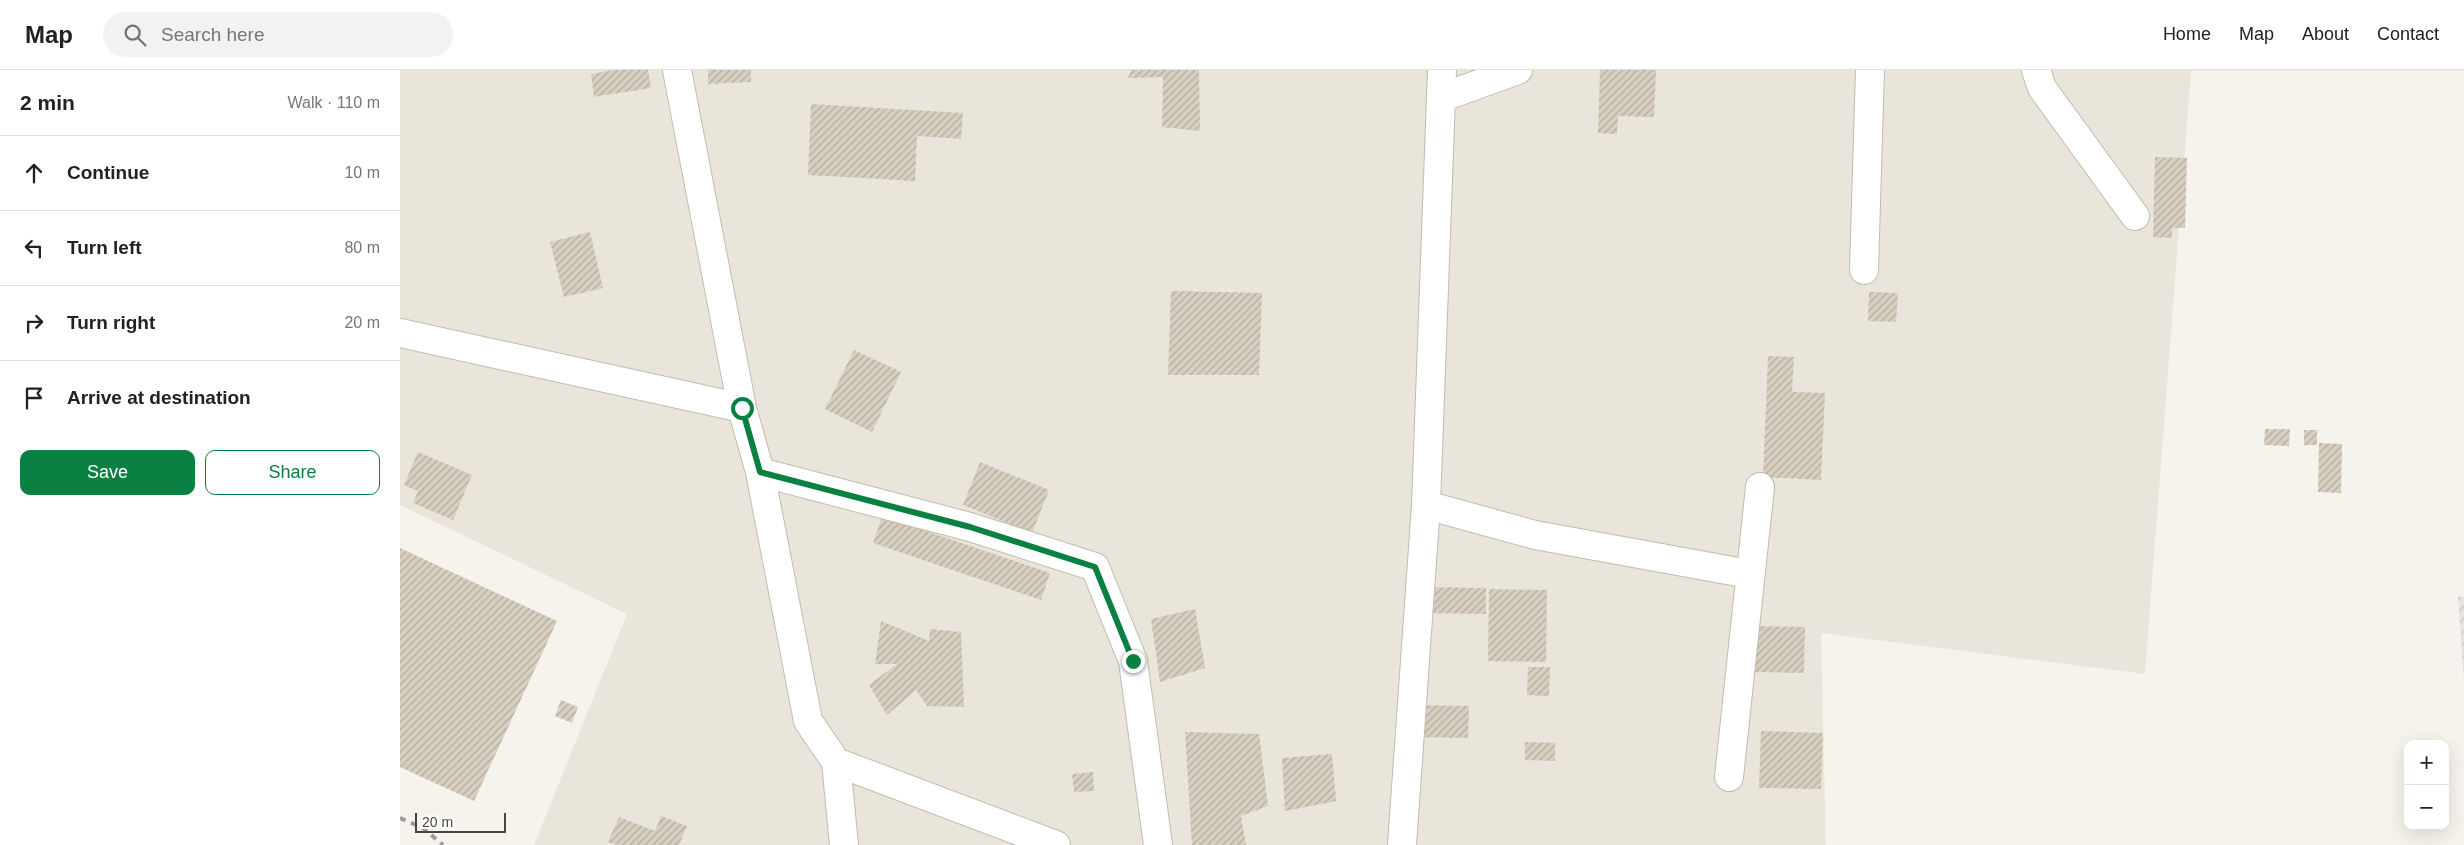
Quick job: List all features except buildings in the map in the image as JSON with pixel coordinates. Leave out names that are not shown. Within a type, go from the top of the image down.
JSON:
[{"type":"street","points":[[677,70],[742,408],[760,472],[808,721],[836,762],[844,845]]},
{"type":"street","points":[[1402,845],[1426,505],[1443,97],[1442,70]]},
{"type":"street","points":[[1443,97],[1518,70]]},
{"type":"street","points":[[1864,270],[1870,70]]},
{"type":"street","points":[[2036,70],[2042,88],[2135,216]]},
{"type":"street","points":[[400,333],[742,408]]},
{"type":"street","points":[[760,472],[970,527],[1095,567],[1133,661],[1158,845]]},
{"type":"street","points":[[1729,777],[1749,574],[1760,487]]},
{"type":"street","points":[[1426,505],[1535,535],[1749,574]]},
{"type":"street","points":[[836,762],[1056,845]]},
{"type":"shaded area","points":[[400,70],[2191,70],[2145,674],[1821,633],[1826,845],[534,845],[627,614],[400,505]]},
{"type":"shaded area","points":[[2458,597],[2464,597],[2464,680]]},
{"type":"railway","points":[[400,818],[423,828],[443,845]]},
{"type":"route","points":[[742,408],[760,472],[970,527],[1095,567],[1133,661]]}]
